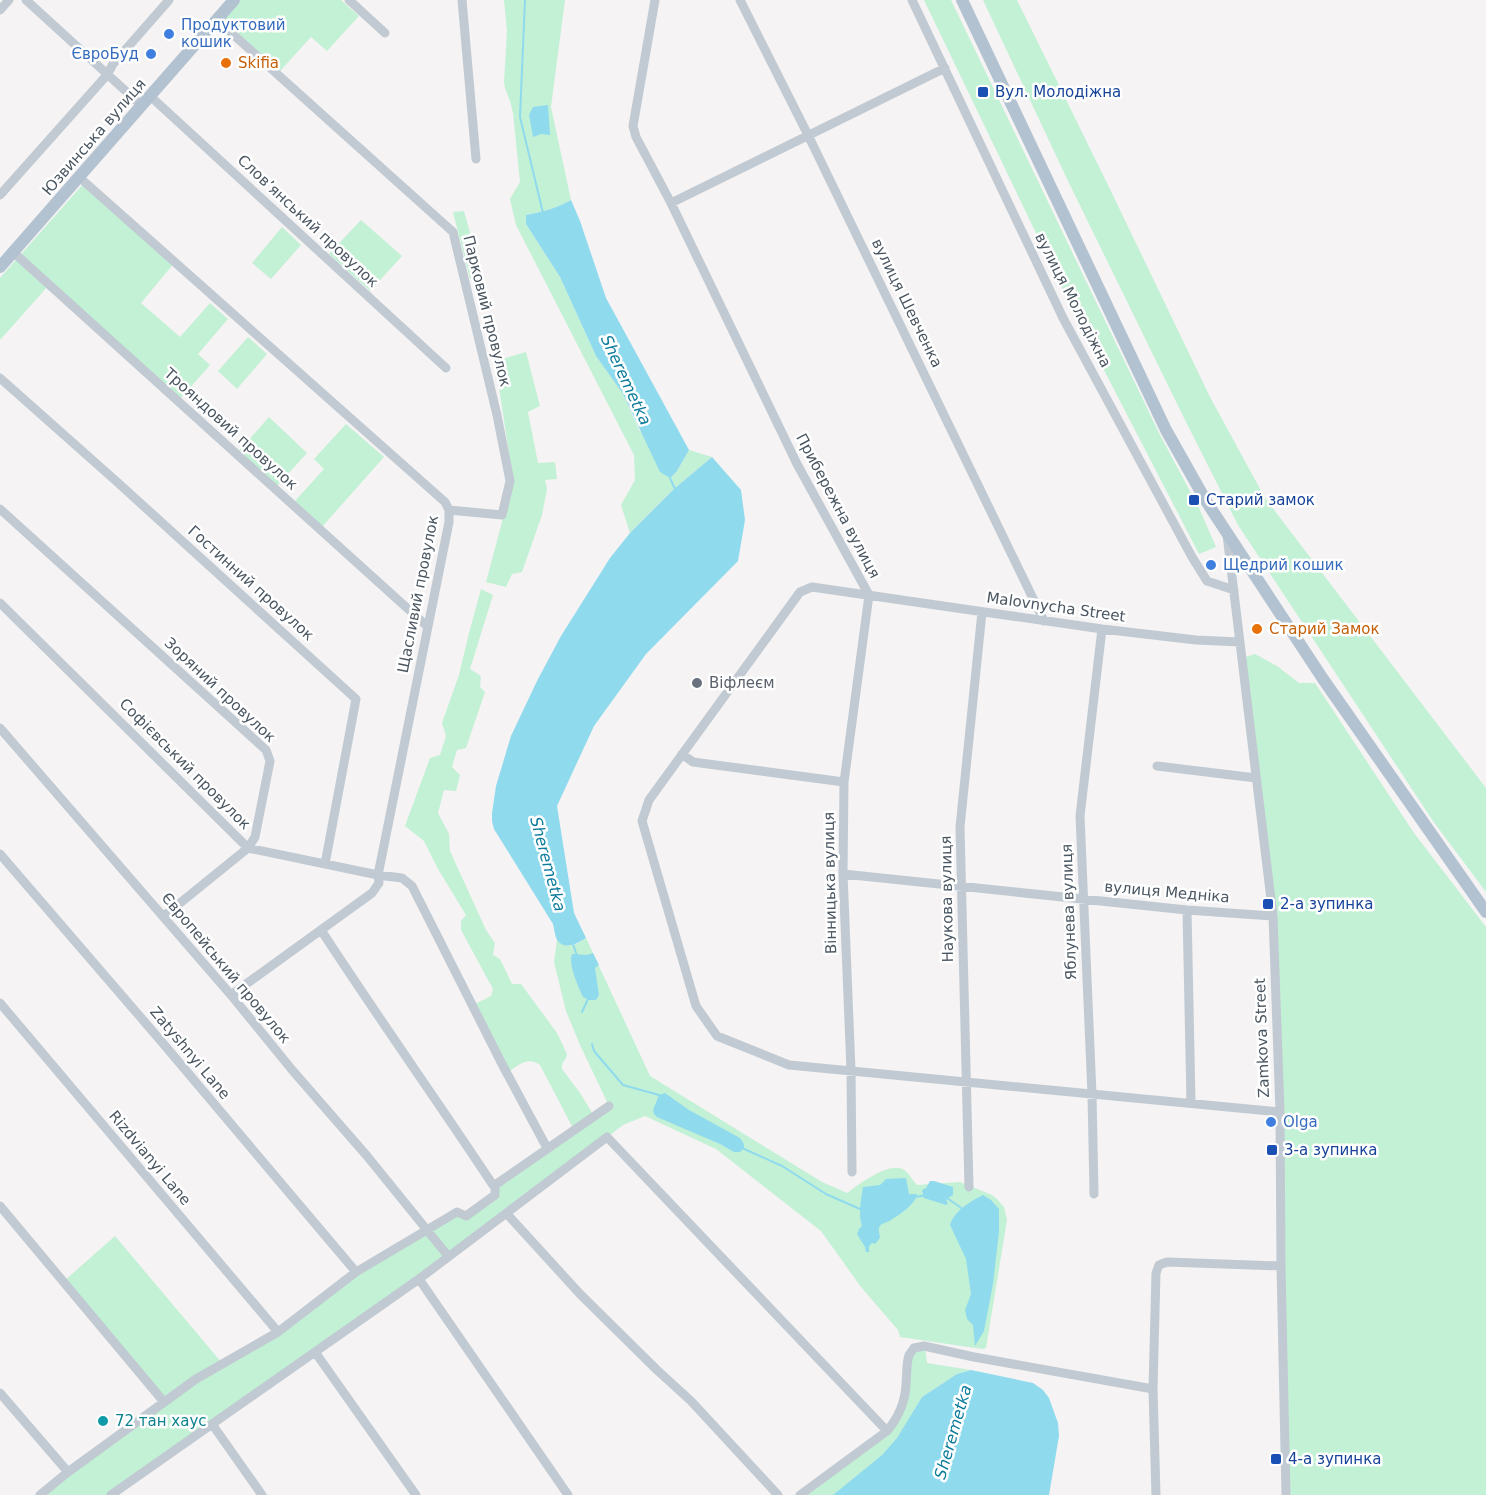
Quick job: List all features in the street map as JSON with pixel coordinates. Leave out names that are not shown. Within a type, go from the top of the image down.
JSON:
[{"type":"main road","name":"Юзвинська вулиця","points":[[0,267],[234,0]]},
{"type":"main road","points":[[962,0],[1166,430],[1206,501],[1323,679],[1486,912]]},
{"type":"street","points":[[0,10],[9,0]]},
{"type":"street","points":[[26,0],[141,105]]},
{"type":"street","points":[[0,195],[108,75],[113,64],[169,0]]},
{"type":"street","points":[[349,0],[385,33]]},
{"type":"street","points":[[462,0],[476,159]]},
{"type":"street","name":"Прибережна вулиця","points":[[655,0],[633,126],[636,137],[671,203],[797,464],[869,595]]},
{"type":"street","name":"вулиця Шевченка","points":[[740,0],[1044,621]]},
{"type":"street","name":"вулиця Молодіжна","points":[[912,0],[1063,318],[1192,557],[1207,581],[1233,587]]},
{"type":"street","name":"Парковий провулок","points":[[217,20],[453,232],[497,416],[510,481],[502,515],[449,510]]},
{"type":"street","points":[[671,203],[945,68]]},
{"type":"street","name":"Словʼянський провулок","points":[[149,95],[446,368]]},
{"type":"street","name":"Щасливий провулок","points":[[79,177],[445,502],[449,510],[449,522],[378,875],[379,883],[372,893],[231,994]]},
{"type":"street","name":"Трояндовий провулок","points":[[13,252],[428,627]]},
{"type":"street","name":"Гостинний провулок","points":[[0,378],[116,480],[356,699],[325,864]]},
{"type":"street","name":"Зоряний провулок","points":[[0,509],[266,750],[270,761],[255,837],[248,848]]},
{"type":"street","name":"Zamkova Street","points":[[1227,532],[1273,916],[1280,1112],[1286,1495]]},
{"type":"street","name":"Прибережна вулиця","points":[[869,595],[812,586],[800,592],[649,800],[642,821],[696,1006],[717,1036],[789,1065],[1280,1112]]},
{"type":"street","name":"Malovnycha Street","points":[[869,595],[1102,629],[1196,640],[1240,642]]},
{"type":"street","name":"Вінницька вулиця","points":[[852,1172],[851,1070],[843,874],[844,782],[869,595]]},
{"type":"street","name":"Софієвський провулок","points":[[0,603],[248,848],[402,878],[412,886],[503,1066],[548,1149]]},
{"type":"street","name":"Наукова вулиця","points":[[969,1187],[960,827],[982,612]]},
{"type":"street","name":"Яблунева вулиця","points":[[1094,1194],[1080,816],[1102,629]]},
{"type":"street","name":"Європейський провулок","points":[[0,728],[231,994],[448,1256]]},
{"type":"street","points":[[682,754],[693,762],[844,782]]},
{"type":"street","points":[[1157,766],[1256,778]]},
{"type":"street","points":[[164,916],[248,848]]},
{"type":"street","name":"Zatyshnyi Lane","points":[[0,854],[356,1272]]},
{"type":"street","name":"вулиця Медніка","points":[[843,874],[1187,910],[1273,916]]},
{"type":"street","points":[[1187,910],[1191,1103]]},
{"type":"street","points":[[321,930],[493,1185]]},
{"type":"street","name":"Rizdvianyi Lane","points":[[0,1003],[278,1332]]},
{"type":"street","points":[[40,1495],[196,1378],[278,1332],[356,1272],[457,1212],[466,1216],[495,1195],[495,1185],[609,1106]]},
{"type":"street","points":[[118,1493],[212,1424],[420,1279],[607,1137],[887,1431]]},
{"type":"street","points":[[0,1206],[164,1402]]},
{"type":"street","points":[[507,1214],[580,1294],[691,1401],[778,1495]]},
{"type":"street","points":[[1156,1495],[1153,1389],[1156,1273],[1159,1265],[1167,1262],[1281,1266]]},
{"type":"street","points":[[420,1279],[568,1495]]},
{"type":"street","points":[[800,1495],[887,1431],[895,1420],[903,1401],[909,1355],[918,1346],[1153,1389]]},
{"type":"street","points":[[315,1352],[416,1495]]},
{"type":"street","points":[[0,1393],[68,1472]]},
{"type":"street","points":[[212,1424],[262,1495]]},
{"type":"green space","points":[[241,0],[341,0],[359,16],[327,51],[311,37],[280,71],[223,20]]},
{"type":"green space","points":[[504,0],[565,0],[551,107],[571,200],[526,215],[526,224],[560,277],[596,356],[623,394],[639,430],[677,471],[689,450],[712,457],[675,488],[630,533],[621,505],[635,480],[634,455],[516,225],[510,199],[520,182],[513,113],[504,82],[507,31]]},
{"type":"green space","points":[[924,0],[951,0],[1216,547],[1199,554],[1073,310]]},
{"type":"green space","points":[[983,0],[1017,0],[1210,397],[1265,498],[1486,788],[1486,892],[1433,821],[1238,525],[1068,181]]},
{"type":"green space","points":[[85,182],[175,262],[141,303],[180,337],[210,303],[228,319],[198,354],[210,365],[180,399],[49,285],[0,340],[0,278]]},
{"type":"green space","points":[[464,211],[482,276],[470,279],[453,212]]},
{"type":"green space","points":[[361,220],[402,256],[370,291],[329,254]]},
{"type":"green space","points":[[282,227],[301,245],[271,279],[252,263]]},
{"type":"green space","points":[[248,337],[267,354],[237,389],[218,371]]},
{"type":"green space","points":[[526,352],[540,406],[528,412],[538,463],[555,462],[557,479],[545,480],[547,489],[542,515],[522,572],[512,574],[506,587],[486,582],[506,507],[512,473],[495,361]]},
{"type":"green space","points":[[269,417],[307,453],[277,486],[238,452]]},
{"type":"green space","points":[[346,424],[384,457],[322,527],[294,502],[324,469],[314,459]]},
{"type":"green space","points":[[481,589],[493,595],[470,669],[481,676],[480,687],[485,692],[466,748],[457,750],[452,767],[460,775],[456,791],[444,790],[438,813],[449,834],[450,851],[486,930],[495,943],[493,955],[500,959],[512,984],[521,984],[557,1033],[567,1054],[562,1069],[594,1116],[609,1106],[566,1011],[554,962],[557,940],[565,945],[572,945],[586,938],[650,1076],[822,1182],[847,1193],[874,1175],[891,1168],[898,1168],[906,1171],[917,1185],[960,1182],[997,1199],[1004,1207],[1007,1220],[986,1348],[900,1337],[898,1330],[861,1287],[821,1231],[716,1149],[645,1116],[623,1125],[507,1214],[111,1495],[40,1495],[164,1402],[64,1281],[115,1236],[222,1363],[278,1332],[356,1272],[457,1212],[466,1215],[495,1195],[495,1185],[574,1130],[540,1065],[527,1061],[507,1073],[473,1005],[491,996],[493,989],[461,930],[461,921],[466,915],[424,841],[405,826],[430,758],[440,755],[446,736],[442,723],[459,675]]},
{"type":"green space","points":[[1255,654],[1277,666],[1299,683],[1315,683],[1414,833],[1486,927],[1486,1495],[1286,1495],[1273,916],[1242,658]]},
{"type":"green space","points":[[925,1346],[927,1363],[971,1370],[957,1374],[922,1397],[898,1438],[882,1455],[836,1493],[833,1495],[800,1495],[895,1420],[909,1355]]},
{"type":"water","points":[[548,105],[550,135],[541,134],[533,137],[529,115],[533,107]]},
{"type":"water","points":[[571,200],[606,298],[689,450],[677,471],[670,478],[660,472],[623,394],[596,356],[560,277],[526,224],[526,215]]},
{"type":"water","points":[[712,457],[741,490],[745,520],[738,561],[646,654],[594,726],[557,806],[574,913],[586,938],[572,945],[564,945],[557,940],[553,924],[494,829],[492,813],[496,786],[511,736],[561,636],[610,558],[630,533],[675,488]]},
{"type":"water","points":[[593,953],[599,965],[595,968],[599,995],[596,1000],[589,1000],[583,997],[572,970],[571,959],[572,954]]},
{"type":"water","points":[[665,1093],[689,1110],[740,1138],[744,1148],[740,1152],[734,1152],[657,1117],[653,1110],[659,1095]]},
{"type":"water","points":[[906,1178],[909,1194],[917,1194],[916,1198],[902,1212],[881,1225],[880,1238],[875,1244],[872,1243],[869,1246],[869,1252],[866,1252],[857,1234],[862,1226],[860,1211],[863,1187],[880,1185],[886,1179]]},
{"type":"water","points":[[930,1181],[953,1187],[953,1195],[946,1200],[948,1203],[946,1205],[924,1198],[922,1190]]},
{"type":"water","points":[[983,1195],[999,1209],[999,1232],[993,1284],[984,1331],[975,1346],[973,1325],[967,1319],[965,1310],[971,1294],[966,1259],[950,1225],[959,1211]]},
{"type":"water","points":[[971,1370],[1033,1383],[1049,1398],[1058,1423],[1059,1436],[1049,1495],[833,1495],[882,1455],[897,1438],[922,1397],[957,1374]]},
{"type":"waterway","name":"Sheremetka","points":[[525,0],[520,117],[543,213]]},
{"type":"waterway","name":"Sheremetka","points":[[670,478],[675,489]]},
{"type":"waterway","name":"Sheremetka","points":[[573,944],[577,956]]},
{"type":"waterway","name":"Sheremetka","points":[[582,1012],[588,999]]},
{"type":"waterway","name":"Sheremetka","points":[[592,1044],[594,1051],[623,1085],[659,1095]]},
{"type":"waterway","name":"Sheremetka","points":[[742,1148],[782,1166],[826,1194],[862,1209]]},
{"type":"waterway","name":"Sheremetka","points":[[915,1197],[927,1195]]},
{"type":"waterway","name":"Sheremetka","points":[[947,1198],[964,1210]]},
{"type":"place","name":"Продуктовий кошик","points":[[169,34]]},
{"type":"place","name":"ЄвроБуд","points":[[151,54]]},
{"type":"place","name":"Skifia","points":[[226,63]]},
{"type":"place","name":"Вул. Молодіжна","points":[[983,92]]},
{"type":"place","name":"Старий замок","points":[[1194,500]]},
{"type":"place","name":"Щедрий кошик","points":[[1211,565]]},
{"type":"place","name":"Старий Замок","points":[[1257,629]]},
{"type":"place","name":"Віфлеєм","points":[[697,683]]},
{"type":"place","name":"2-а зупинка","points":[[1268,904]]},
{"type":"place","name":"Olga","points":[[1271,1122]]},
{"type":"place","name":"3-а зупинка","points":[[1272,1150]]},
{"type":"place","name":"72 тан хаус","points":[[103,1421]]},
{"type":"place","name":"4-а зупинка","points":[[1276,1459]]}]
